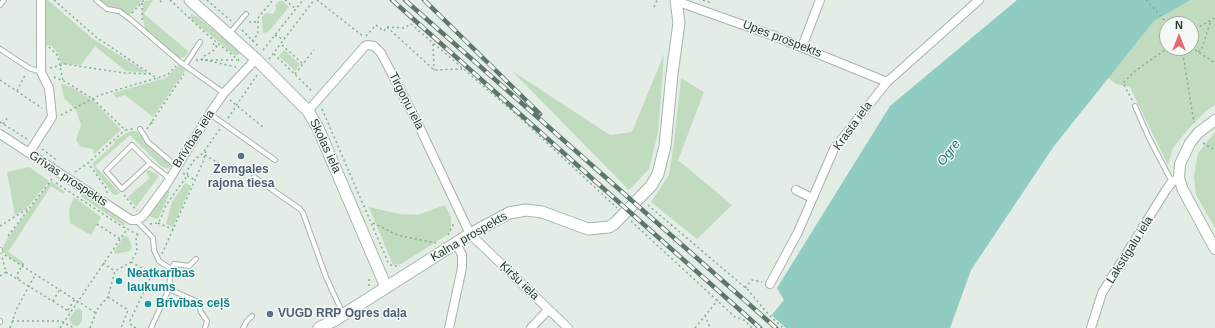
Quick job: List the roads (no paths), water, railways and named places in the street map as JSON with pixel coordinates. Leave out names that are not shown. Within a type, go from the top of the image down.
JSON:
[{"type":"main road","name":"Skolas iela","points":[[190,0],[229,34],[259,55],[308,111],[318,128],[386,287]]},
{"type":"main road","name":"Kalna prospekts","points":[[319,328],[336,321],[452,239],[470,234],[508,213],[520,210],[542,212],[570,223],[594,230],[609,227],[618,211],[640,198],[658,174],[665,146],[679,22],[676,0]]},
{"type":"street","points":[[29,153],[52,116],[49,88],[41,72],[41,0]]},
{"type":"street","name":"Upes prospekts","points":[[676,0],[696,6],[802,47],[887,82]]},
{"type":"street","points":[[802,47],[820,0]]},
{"type":"street","name":"Krasta iela","points":[[770,284],[798,232],[834,149],[887,82],[979,0]]},
{"type":"street","name":"Tirgoņu iela","points":[[308,111],[365,46],[374,46],[381,53],[419,126],[462,220],[470,234]]},
{"type":"street","name":"Brīvības iela","points":[[137,216],[143,216],[170,178],[176,166],[224,93],[259,55]]},
{"type":"street","points":[[1215,120],[1196,130],[1184,152],[1176,180],[1215,249]]},
{"type":"street","name":"Grīvas prospekts","points":[[1,137],[29,153],[131,220],[137,216]]},
{"type":"street","name":"Lakstīgalu iela","points":[[1091,328],[1102,293],[1176,180]]},
{"type":"street","points":[[796,190],[812,198]]},
{"type":"street","name":"Ķiršu iela","points":[[470,234],[568,328]]},
{"type":"street","points":[[449,328],[462,268],[462,255],[452,239]]},
{"type":"street","points":[[531,328],[548,310]]},
{"type":"lane","points":[[0,6],[4,0]]},
{"type":"lane","points":[[96,0],[107,9],[119,11],[128,17],[180,62],[224,93]]},
{"type":"lane","points":[[229,34],[246,14]]},
{"type":"lane","points":[[185,65],[200,42]]},
{"type":"lane","points":[[0,49],[28,68],[41,72]]},
{"type":"lane","points":[[1135,106],[1176,180]]},
{"type":"lane","points":[[210,114],[275,160]]},
{"type":"lane","points":[[140,129],[148,142],[176,166]]},
{"type":"lane","points":[[150,164],[122,189],[106,171],[132,145],[150,164],[170,178]]},
{"type":"lane","points":[[254,177],[300,209],[303,213],[326,277],[336,321]]},
{"type":"lane","points":[[137,216],[144,228],[153,238],[154,250],[159,261],[171,269]]},
{"type":"lane","points":[[151,328],[169,289],[171,269],[174,264],[190,266],[196,259]]},
{"type":"lane","points":[[169,289],[198,302],[207,321],[205,328]]},
{"type":"lane","points":[[243,328],[252,316]]},
{"type":"water","name":"Ogre","points":[[1017,0],[1191,0],[1163,16],[1159,16],[1159,18],[1154,21],[1054,146],[971,270],[950,328],[761,328],[784,300],[777,288],[890,106]]},
{"type":"railway","points":[[392,0],[760,328]]},
{"type":"railway","points":[[405,0],[776,328]]},
{"type":"railway","points":[[424,0],[540,114]]},
{"type":"place","name":"Zemgales rajona tiesa","points":[[241,156]]},
{"type":"place","name":"Neatkarības laukums","points":[[119,281]]},
{"type":"place","name":"Brīvības ceļš","points":[[148,304]]},
{"type":"place","name":"VUGD RRP Ogres daļa","points":[[270,314]]}]
